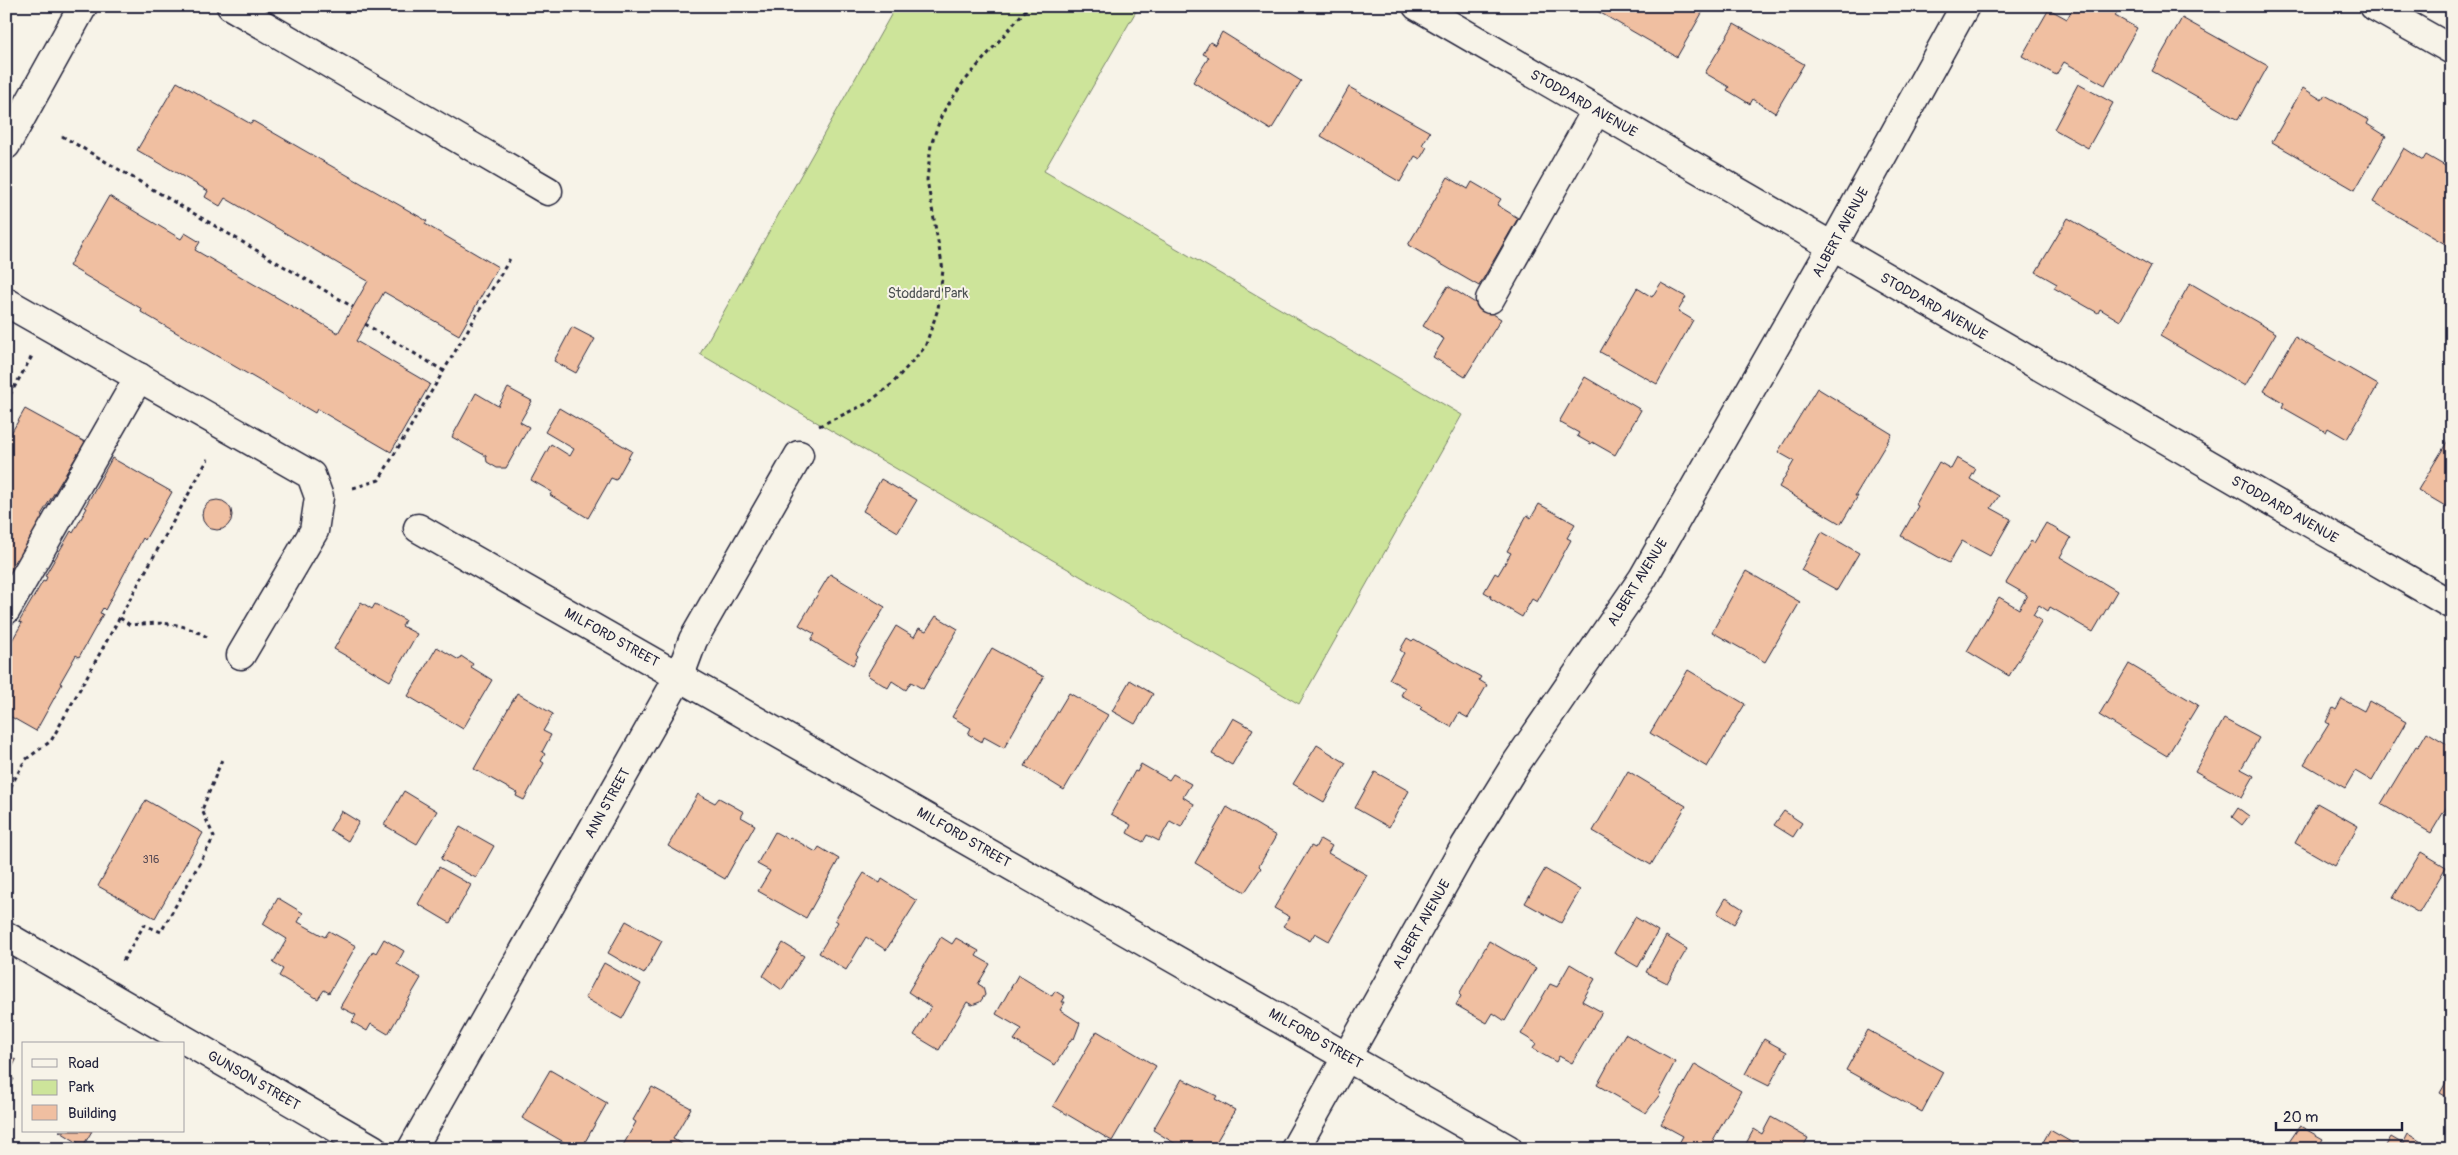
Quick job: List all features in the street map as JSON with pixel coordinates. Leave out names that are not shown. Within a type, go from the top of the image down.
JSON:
[{"type":"street","points":[[6,145],[83,6]]},
{"type":"street","points":[[231,6],[548,191]]},
{"type":"street","name":"STODDARD AVENUE","points":[[1417,6],[2452,605]]},
{"type":"street","name":"ALBERT AVENUE","points":[[1295,1149],[1466,846],[1517,762],[1643,578],[1832,247],[1964,6]]},
{"type":"street","points":[[2374,6],[2452,50]]},
{"type":"street","points":[[1490,299],[1596,111]]},
{"type":"street","points":[[6,302],[311,476],[319,497],[314,531],[241,655]]},
{"type":"street","points":[[6,610],[139,378]]},
{"type":"street","name":"ANN STREET","points":[[412,1149],[680,675],[693,640],[799,455]]},
{"type":"street","name":"MILFORD STREET","points":[[418,528],[680,675],[1508,1149]]},
{"type":"street","name":"GUNSON STREET","points":[[6,936],[373,1149]]},
{"type":"path","points":[[799,455],[792,444],[826,422],[868,402],[892,384],[925,347],[938,309],[943,270],[927,180],[931,144],[942,114],[962,84],[1028,6]]},
{"type":"path","points":[[62,136],[353,307]]},
{"type":"path","points":[[319,497],[379,480],[511,257]]},
{"type":"path","points":[[365,324],[444,371]]},
{"type":"path","points":[[6,402],[48,326]]},
{"type":"path","points":[[6,851],[11,786],[25,760],[52,741],[226,427]]},
{"type":"path","points":[[120,618],[130,625],[162,622],[189,627],[241,655]]},
{"type":"path","points":[[123,961],[144,925],[161,932],[214,836],[202,810],[223,757]]},
{"type":"green space","name":"Stoddard Park","points":[[896,6],[1139,6],[1044,171],[1462,415],[1299,704],[700,354]]},
{"type":"building","points":[[1593,6],[1706,6],[1677,57],[1592,8]]},
{"type":"building","points":[[2074,6],[2106,6],[2117,12],[2115,16],[2137,28],[2105,85],[2064,62],[2056,75],[2022,56],[2049,9],[2067,19]]},
{"type":"building","points":[[2182,18],[2268,66],[2238,120],[2152,71]]},
{"type":"building","points":[[1734,24],[1804,64],[1775,113],[1753,99],[1750,104],[1727,90],[1729,87],[1705,73]]},
{"type":"building","points":[[1222,32],[1301,81],[1271,130],[1193,82],[1209,57],[1203,54],[1210,42],[1215,45]]},
{"type":"building","points":[[177,82],[251,124],[253,121],[427,221],[425,224],[498,267],[459,335],[384,292],[356,341],[430,384],[391,452],[317,409],[315,413],[141,312],[142,309],[69,266],[109,196],[181,239],[185,233],[200,242],[195,250],[338,333],[368,281],[225,198],[220,206],[205,197],[208,191],[137,150]]},
{"type":"building","points":[[2078,84],[2113,103],[2088,148],[2054,129]]},
{"type":"building","points":[[1349,87],[1430,132],[1422,145],[1427,147],[1420,159],[1415,156],[1400,182],[1321,136]]},
{"type":"building","points":[[2303,88],[2322,100],[2325,95],[2369,120],[2367,124],[2386,136],[2355,190],[2272,142]]},
{"type":"building","points":[[2404,148],[2423,160],[2426,155],[2452,170],[2452,248],[2373,202]]},
{"type":"building","points":[[1448,177],[1468,189],[1472,182],[1501,199],[1497,205],[1518,218],[1479,286],[1408,245]]},
{"type":"building","points":[[2068,218],[2151,266],[2120,321],[2100,309],[2098,313],[2054,288],[2057,284],[2036,272]]},
{"type":"building","points":[[1661,283],[1686,297],[1678,311],[1693,320],[1657,384],[1600,352],[1637,288],[1652,297]]},
{"type":"building","points":[[2190,283],[2276,333],[2245,386],[2160,336]]},
{"type":"building","points":[[1448,286],[1501,319],[1465,377],[1433,357],[1444,339],[1423,326]]},
{"type":"building","points":[[572,327],[595,339],[576,373],[554,361]]},
{"type":"building","points":[[2295,337],[2378,385],[2347,439],[2328,428],[2326,432],[2282,407],[2284,403],[2264,391]]},
{"type":"building","points":[[1585,377],[1641,410],[1615,455],[1577,436],[1579,433],[1559,422]]},
{"type":"building","points":[[508,388],[532,401],[520,422],[529,427],[506,468],[497,468],[487,462],[486,456],[452,437],[476,393],[498,406]]},
{"type":"building","points":[[1817,388],[1892,434],[1855,496],[1858,496],[1841,524],[1779,487],[1794,461],[1778,452]]},
{"type":"building","points":[[559,408],[632,451],[616,480],[611,478],[588,518],[550,495],[552,492],[531,480],[551,444],[570,456],[574,449],[545,432]]},
{"type":"building","points":[[25,409],[85,442],[41,515],[43,516],[18,560],[16,559],[13,564],[16,565],[6,582],[6,442]]},
{"type":"building","points":[[2452,434],[2452,510],[2418,490]]},
{"type":"building","points":[[112,458],[172,492],[145,540],[143,538],[105,610],[103,608],[100,613],[103,614],[79,657],[76,655],[60,683],[62,684],[36,731],[6,714],[6,651],[22,623],[19,622],[43,581],[45,582],[47,577],[45,576],[71,531],[73,533]]},
{"type":"building","points":[[1957,458],[1976,469],[1970,479],[1999,496],[1991,508],[2011,519],[1990,556],[1962,541],[1949,563],[1901,536],[1918,506],[1915,504],[1939,462],[1951,469]]},
{"type":"building","points":[[881,479],[917,500],[898,532],[863,511]]},
{"type":"building","points":[[217,500],[228,504],[232,515],[228,526],[217,530],[206,526],[202,515],[206,504]]},
{"type":"building","points":[[1539,504],[1575,524],[1567,538],[1571,540],[1537,602],[1532,599],[1522,617],[1490,598],[1491,596],[1484,592],[1495,573],[1498,575],[1511,553],[1507,551],[1527,515],[1531,518]]},
{"type":"building","points":[[2046,523],[2071,538],[2060,557],[2117,591],[2093,632],[2050,607],[2048,611],[2039,605],[2033,615],[2042,621],[2009,676],[1967,651],[1999,597],[2019,609],[2027,595],[2006,583],[2031,541],[2034,543]]},
{"type":"building","points":[[1822,532],[1859,553],[1837,590],[1801,570]]},
{"type":"building","points":[[1746,571],[1800,602],[1765,662],[1712,632]]},
{"type":"building","points":[[830,574],[885,607],[856,654],[858,656],[853,665],[811,640],[815,634],[799,625]]},
{"type":"building","points":[[361,602],[372,609],[375,604],[405,620],[402,626],[417,634],[390,681],[334,649]]},
{"type":"building","points":[[936,616],[958,629],[923,689],[911,682],[906,690],[892,681],[888,688],[867,675],[896,626],[914,637],[919,628],[926,631]]},
{"type":"building","points":[[1407,638],[1412,641],[1414,639],[1481,677],[1479,680],[1487,685],[1468,718],[1459,713],[1451,727],[1420,709],[1422,707],[1401,695],[1405,688],[1389,679],[1404,653],[1400,650]]},
{"type":"building","points":[[437,647],[459,660],[461,656],[473,664],[471,667],[492,680],[463,729],[408,696]]},
{"type":"building","points":[[992,648],[1044,677],[1004,748],[984,737],[982,742],[968,734],[971,728],[952,717]]},
{"type":"building","points":[[2129,664],[2198,705],[2167,756],[2099,715]]},
{"type":"building","points":[[1688,670],[1745,704],[1707,767],[1650,733]]},
{"type":"building","points":[[1130,680],[1153,694],[1135,724],[1112,711]]},
{"type":"building","points":[[517,693],[553,714],[543,731],[551,735],[542,752],[545,754],[541,761],[544,763],[524,800],[516,796],[517,793],[474,769]]},
{"type":"building","points":[[1069,693],[1108,715],[1064,790],[1025,766]]},
{"type":"building","points":[[2342,699],[2364,711],[2369,701],[2406,722],[2372,781],[2355,771],[2345,788],[2304,764],[2329,724],[2326,722],[2333,708],[2336,710]]},
{"type":"building","points":[[1233,718],[1253,729],[1232,765],[1212,754]]},
{"type":"building","points":[[2224,719],[2259,738],[2241,769],[2254,776],[2242,797],[2195,771]]},
{"type":"building","points":[[2427,732],[2452,747],[2452,798],[2431,833],[2381,804],[2416,746],[2418,747]]},
{"type":"building","points":[[1317,745],[1346,763],[1324,802],[1293,784]]},
{"type":"building","points":[[1141,764],[1169,780],[1173,774],[1191,784],[1183,797],[1194,804],[1181,827],[1170,821],[1159,841],[1147,835],[1143,842],[1127,833],[1131,825],[1111,814],[1135,771],[1137,772]]},
{"type":"building","points":[[1628,771],[1686,806],[1651,865],[1593,831]]},
{"type":"building","points":[[1375,772],[1409,791],[1389,827],[1355,808]]},
{"type":"building","points":[[404,791],[437,811],[417,844],[384,825]]},
{"type":"building","points":[[698,794],[715,803],[719,798],[744,812],[741,817],[755,825],[725,879],[668,846]]},
{"type":"building","points":[[146,800],[203,833],[155,918],[98,886]]},
{"type":"building","points":[[2317,803],[2358,826],[2335,866],[2295,843]]},
{"type":"building","points":[[1227,807],[1276,836],[1259,866],[1261,868],[1245,892],[1195,863]]},
{"type":"building","points":[[2238,808],[2249,816],[2242,825],[2232,817]]},
{"type":"building","points":[[341,811],[359,822],[348,841],[330,830]]},
{"type":"building","points":[[1784,811],[1802,823],[1793,837],[1774,825]]},
{"type":"building","points":[[460,827],[494,846],[476,878],[441,859]]},
{"type":"building","points":[[775,832],[788,839],[790,837],[816,852],[819,847],[839,859],[806,918],[758,891],[770,871],[757,864]]},
{"type":"building","points":[[1320,839],[1332,846],[1328,853],[1367,875],[1329,941],[1315,933],[1310,941],[1283,926],[1290,917],[1274,908],[1311,846],[1315,848]]},
{"type":"building","points":[[2421,852],[2446,867],[2419,913],[2393,898]]},
{"type":"building","points":[[439,867],[471,885],[450,923],[418,904]]},
{"type":"building","points":[[1545,869],[1580,890],[1561,923],[1525,903]]},
{"type":"building","points":[[864,873],[880,883],[882,879],[917,901],[886,950],[866,937],[846,970],[819,953],[838,922],[835,920]]},
{"type":"building","points":[[278,898],[303,913],[298,922],[325,937],[329,931],[356,946],[329,993],[324,990],[318,999],[279,976],[283,969],[273,963],[287,939],[263,924]]},
{"type":"building","points":[[1726,898],[1743,909],[1734,924],[1717,913]]},
{"type":"building","points":[[1635,917],[1658,931],[1638,967],[1614,953]]},
{"type":"building","points":[[626,921],[662,941],[644,974],[608,953]]},
{"type":"building","points":[[1666,936],[1687,949],[1667,983],[1646,972]]},
{"type":"building","points":[[941,937],[952,944],[956,938],[979,951],[976,956],[990,964],[978,984],[983,987],[985,995],[980,1002],[972,1005],[967,1002],[939,1050],[914,1035],[931,1007],[908,992]]},
{"type":"building","points":[[384,939],[404,951],[397,964],[421,978],[388,1034],[371,1024],[367,1031],[352,1022],[356,1015],[340,1007],[373,951],[376,953]]},
{"type":"building","points":[[1489,941],[1536,968],[1505,1021],[1493,1013],[1487,1023],[1456,1005],[1461,996],[1459,994]]},
{"type":"building","points":[[783,943],[804,956],[782,990],[763,976]]},
{"type":"building","points":[[604,963],[641,984],[622,1019],[585,998]]},
{"type":"building","points":[[1570,964],[1595,979],[1582,1001],[1602,1012],[1572,1063],[1559,1056],[1556,1062],[1533,1049],[1536,1043],[1521,1034],[1550,984],[1557,987]]},
{"type":"building","points":[[1018,975],[1052,996],[1055,991],[1065,997],[1062,1002],[1065,1002],[1060,1010],[1080,1023],[1074,1039],[1072,1038],[1055,1065],[1014,1040],[1022,1029],[996,1014]]},
{"type":"building","points":[[1868,1030],[1943,1072],[1922,1112],[1846,1070]]},
{"type":"building","points":[[1097,1031],[1156,1066],[1112,1141],[1053,1106]]},
{"type":"building","points":[[1625,1034],[1675,1062],[1659,1092],[1661,1093],[1646,1113],[1597,1085]]},
{"type":"building","points":[[1764,1039],[1787,1052],[1769,1086],[1745,1074]]},
{"type":"building","points":[[6,1055],[16,1060],[8,1076],[14,1079],[6,1093]]},
{"type":"building","points":[[1695,1064],[1741,1091],[1708,1149],[1685,1149],[1678,1145],[1683,1136],[1661,1124]]},
{"type":"building","points":[[550,1070],[607,1103],[581,1149],[576,1149],[522,1118]]},
{"type":"building","points":[[2452,1072],[2452,1100],[2440,1093]]},
{"type":"building","points":[[1182,1079],[1217,1096],[1215,1099],[1235,1110],[1212,1149],[1184,1149],[1153,1130]]},
{"type":"building","points":[[652,1087],[691,1108],[673,1139],[687,1147],[686,1149],[621,1149],[636,1122],[633,1120]]},
{"type":"building","points":[[1771,1117],[1808,1138],[1802,1149],[1743,1149],[1754,1129],[1762,1134]]},
{"type":"building","points":[[2300,1126],[2323,1139],[2317,1149],[2300,1149],[2289,1142]]},
{"type":"building","points":[[2050,1130],[2083,1149],[2039,1149]]},
{"type":"building","points":[[61,1132],[91,1132],[83,1146]]},
{"type":"building","points":[[2408,1134],[2433,1149],[2384,1149],[2391,1137],[2403,1144]]}]
